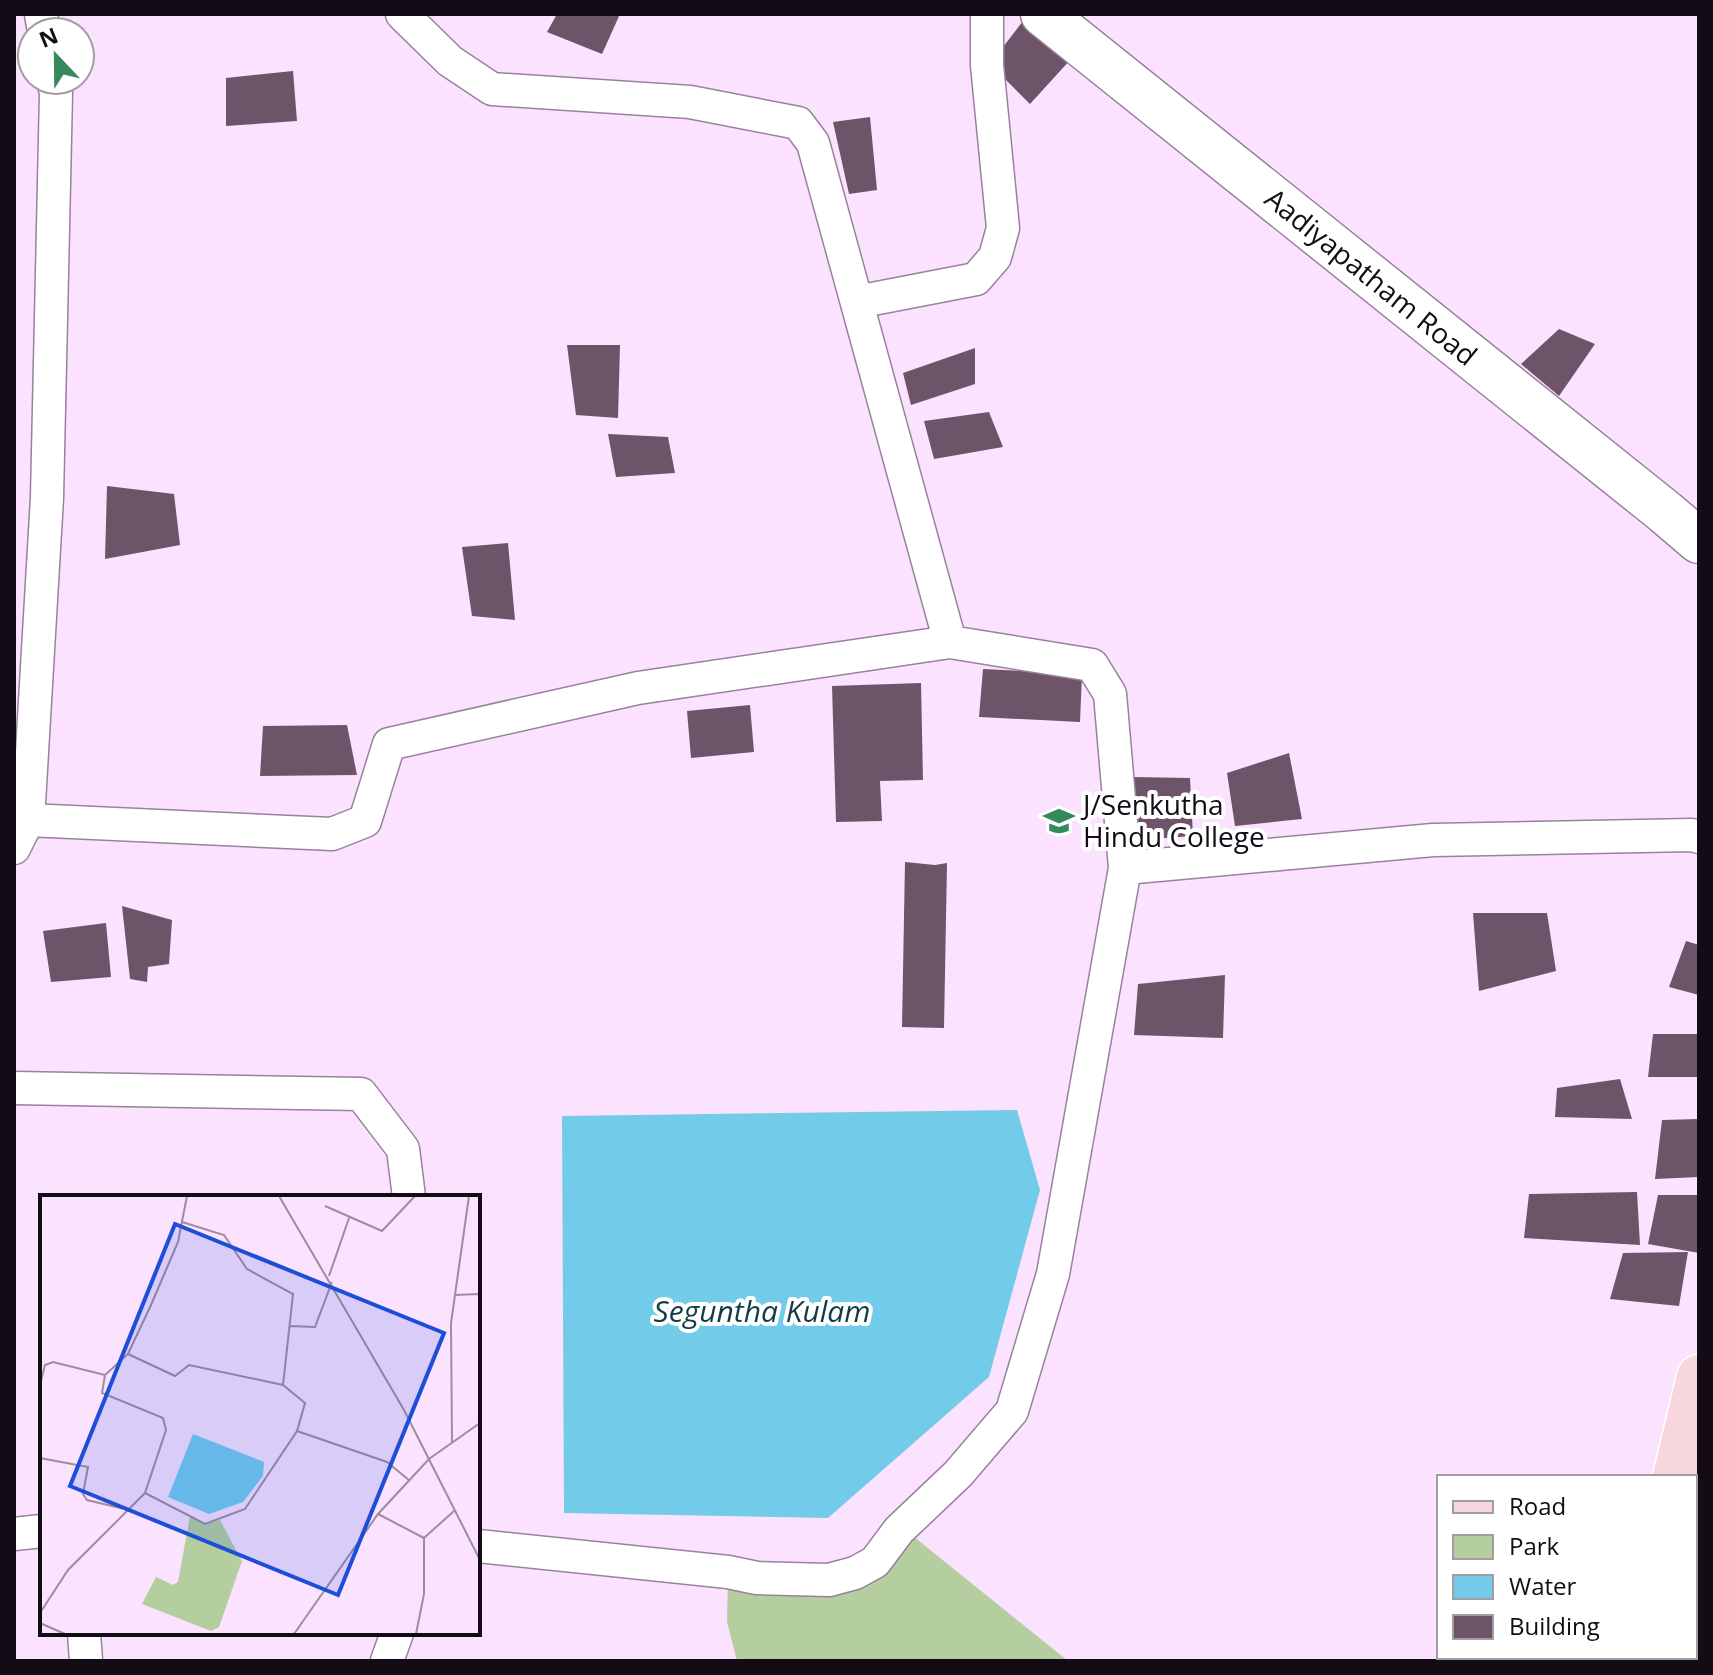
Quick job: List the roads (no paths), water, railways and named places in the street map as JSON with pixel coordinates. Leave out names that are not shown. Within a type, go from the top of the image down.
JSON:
[{"type":"main road","points":[[1675,1475],[1699,1377]]},
{"type":"street","points":[[402,14],[450,61],[492,89],[690,102],[798,123],[813,143],[950,642]]},
{"type":"street","points":[[857,302],[976,279],[995,257],[1003,228],[987,65],[987,14]]},
{"type":"street","name":"Aadiyapatham Road","points":[[1043,14],[1699,541]]},
{"type":"street","points":[[56,96],[47,498],[21,834],[332,834],[365,821],[389,744],[638,688],[950,642],[1092,665],[1110,694],[1125,868],[1053,1274],[1012,1411],[958,1474],[899,1530],[875,1562],[855,1573],[829,1580],[757,1578],[728,1572],[480,1546]]},
{"type":"street","points":[[1125,868],[1433,840],[1699,837]]},
{"type":"street","points":[[14,1088],[361,1094],[403,1149],[409,1195]]},
{"type":"street","points":[[14,1534],[40,1531]]},
{"type":"street","points":[[84,1635],[86,1661]]},
{"type":"street","points":[[387,1661],[396,1635]]},
{"type":"water","name":"Seguntha Kulam","points":[[1017,1110],[1040,1190],[989,1377],[828,1518],[564,1513],[562,1116]]},
{"type":"place","name":"J/Senkutha Hindu College","points":[[1059,821]]}]
